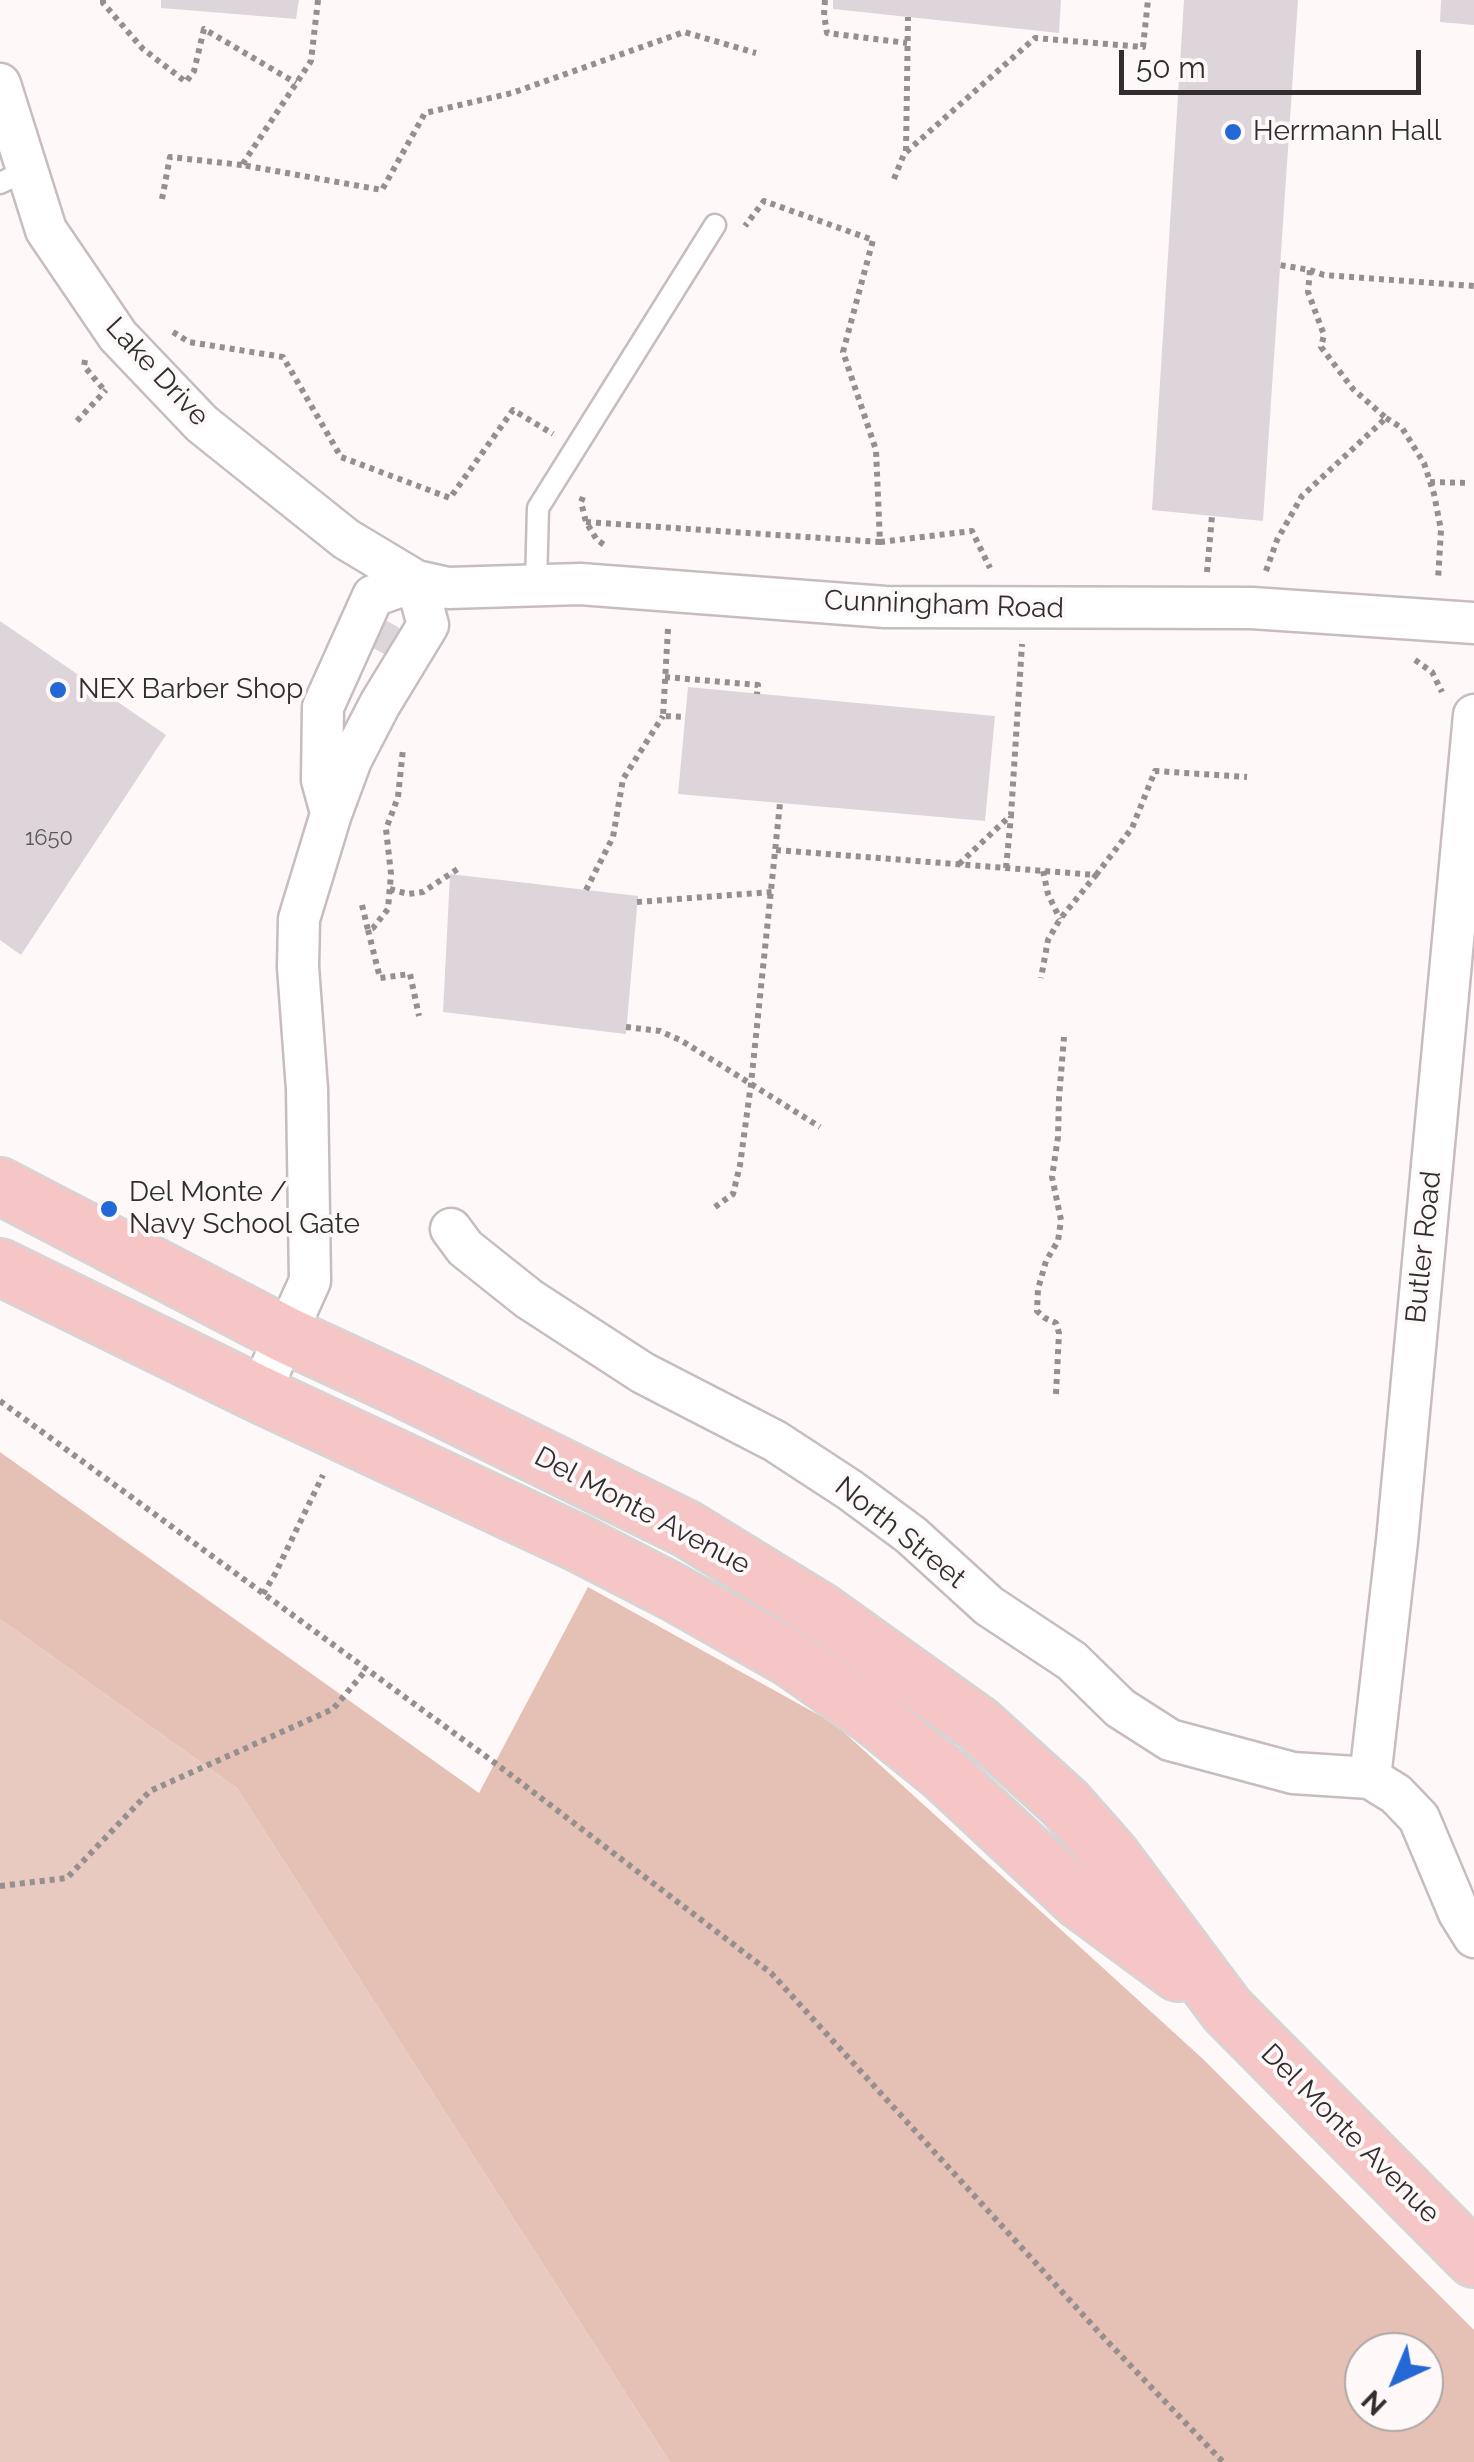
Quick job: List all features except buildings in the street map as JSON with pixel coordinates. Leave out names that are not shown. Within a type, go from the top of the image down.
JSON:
[{"type":"main road","name":"Del Monte Avenue","points":[[0,1186],[286,1335],[687,1528],[822,1612],[978,1724],[1065,1803],[1111,1854],[1227,2010],[1474,2259]]},
{"type":"main road","name":"Del Monte Avenue","points":[[0,1268],[578,1544],[673,1592],[791,1660],[944,1774],[1080,1900],[1227,2010]]},
{"type":"street","name":"Lake Drive","points":[[0,84],[14,176],[118,336],[202,424],[346,539],[416,581]]},
{"type":"street","name":"Cunningham Road","points":[[416,581],[448,588],[580,584],[885,607],[1252,608],[1474,622]]},
{"type":"street","points":[[259,1394],[310,1281],[299,918],[350,760],[428,624],[416,581],[373,596],[322,707],[322,780],[331,814]]},
{"type":"street","name":"Butler Road","points":[[1370,1778],[1397,1541],[1474,715]]},
{"type":"street","name":"North Street","points":[[452,1230],[465,1248],[530,1299],[643,1373],[775,1442],[850,1490],[911,1535],[988,1606],[1072,1661],[1120,1708],[1170,1740],[1294,1773],[1370,1778]]},
{"type":"street","points":[[1370,1778],[1396,1794],[1419,1818],[1459,1913],[1474,1936]]},
{"type":"lane","points":[[536,586],[538,508],[725,222]]},
{"type":"path","points":[[104,0],[142,49],[186,82],[194,70],[204,29],[296,83]]},
{"type":"path","points":[[242,165],[311,60],[318,0]]},
{"type":"path","points":[[825,0],[826,33],[908,43]]},
{"type":"path","points":[[906,152],[1035,38],[1143,47],[1148,0]]},
{"type":"path","points":[[894,179],[906,152],[908,18]]},
{"type":"path","points":[[162,198],[170,157],[242,165],[382,190],[425,113],[512,94],[684,32],[756,53]]},
{"type":"path","points":[[725,222],[745,227],[764,201],[873,240],[843,352],[876,450],[880,542]]},
{"type":"path","points":[[1280,265],[1324,275],[1474,286]]},
{"type":"path","points":[[1310,270],[1308,292],[1324,336],[1321,347],[1352,388],[1402,428],[1424,463],[1440,530],[1438,580]]},
{"type":"path","points":[[172,331],[189,342],[284,357],[341,457],[450,498],[513,410],[554,434]]},
{"type":"path","points":[[77,422],[118,378]]},
{"type":"path","points":[[1265,574],[1277,540],[1302,496],[1386,418]]},
{"type":"path","points":[[1430,482],[1470,484]]},
{"type":"path","points":[[1206,575],[1212,516]]},
{"type":"path","points":[[608,548],[586,522],[880,542],[972,531],[992,572],[1000,576]]},
{"type":"path","points":[[586,890],[613,838],[623,779],[663,716],[668,623]]},
{"type":"path","points":[[1006,869],[1022,641]]},
{"type":"path","points":[[665,676],[758,685],[757,694]]},
{"type":"path","points":[[663,716],[685,717]]},
{"type":"path","points":[[368,930],[388,909],[391,874],[386,830],[398,797],[404,738]]},
{"type":"path","points":[[1041,978],[1048,940],[1132,828],[1155,770],[1246,777]]},
{"type":"path","points":[[715,1207],[733,1194],[740,1164],[780,803]]},
{"type":"path","points":[[958,865],[1012,815]]},
{"type":"path","points":[[776,850],[1096,875]]},
{"type":"path","points":[[390,889],[408,894],[423,892],[459,868]]},
{"type":"path","points":[[1043,871],[1060,920]]},
{"type":"path","points":[[637,902],[772,892]]},
{"type":"path","points":[[362,905],[380,978],[410,974],[419,1016]]},
{"type":"path","points":[[626,1027],[660,1031],[682,1041],[820,1127]]},
{"type":"path","points":[[1056,1394],[1060,1333],[1056,1323],[1037,1310],[1038,1289],[1046,1261],[1058,1241],[1061,1220],[1052,1177],[1064,1037]]},
{"type":"path","points":[[0,1401],[495,1763],[771,1973],[1106,2340],[1223,2462]]},
{"type":"path","points":[[263,1594],[330,1460]]},
{"type":"path","points":[[0,1886],[67,1878],[150,1792],[334,1709],[366,1670]]},
{"type":"shaded area","points":[[0,1452],[479,1793],[588,1587],[835,1724],[1203,2059],[1474,2330],[1474,2462],[670,2462],[237,1788],[0,1619]]},
{"type":"shaded area","points":[[0,1619],[237,1788],[670,2462],[0,2462]]},
{"type":"place","name":"Herrmann Hall","points":[[1233,132]]},
{"type":"place","name":"NEX Barber Shop","points":[[58,690]]},
{"type":"place","name":"Del Monte / Navy School Gate","points":[[109,1209]]}]
